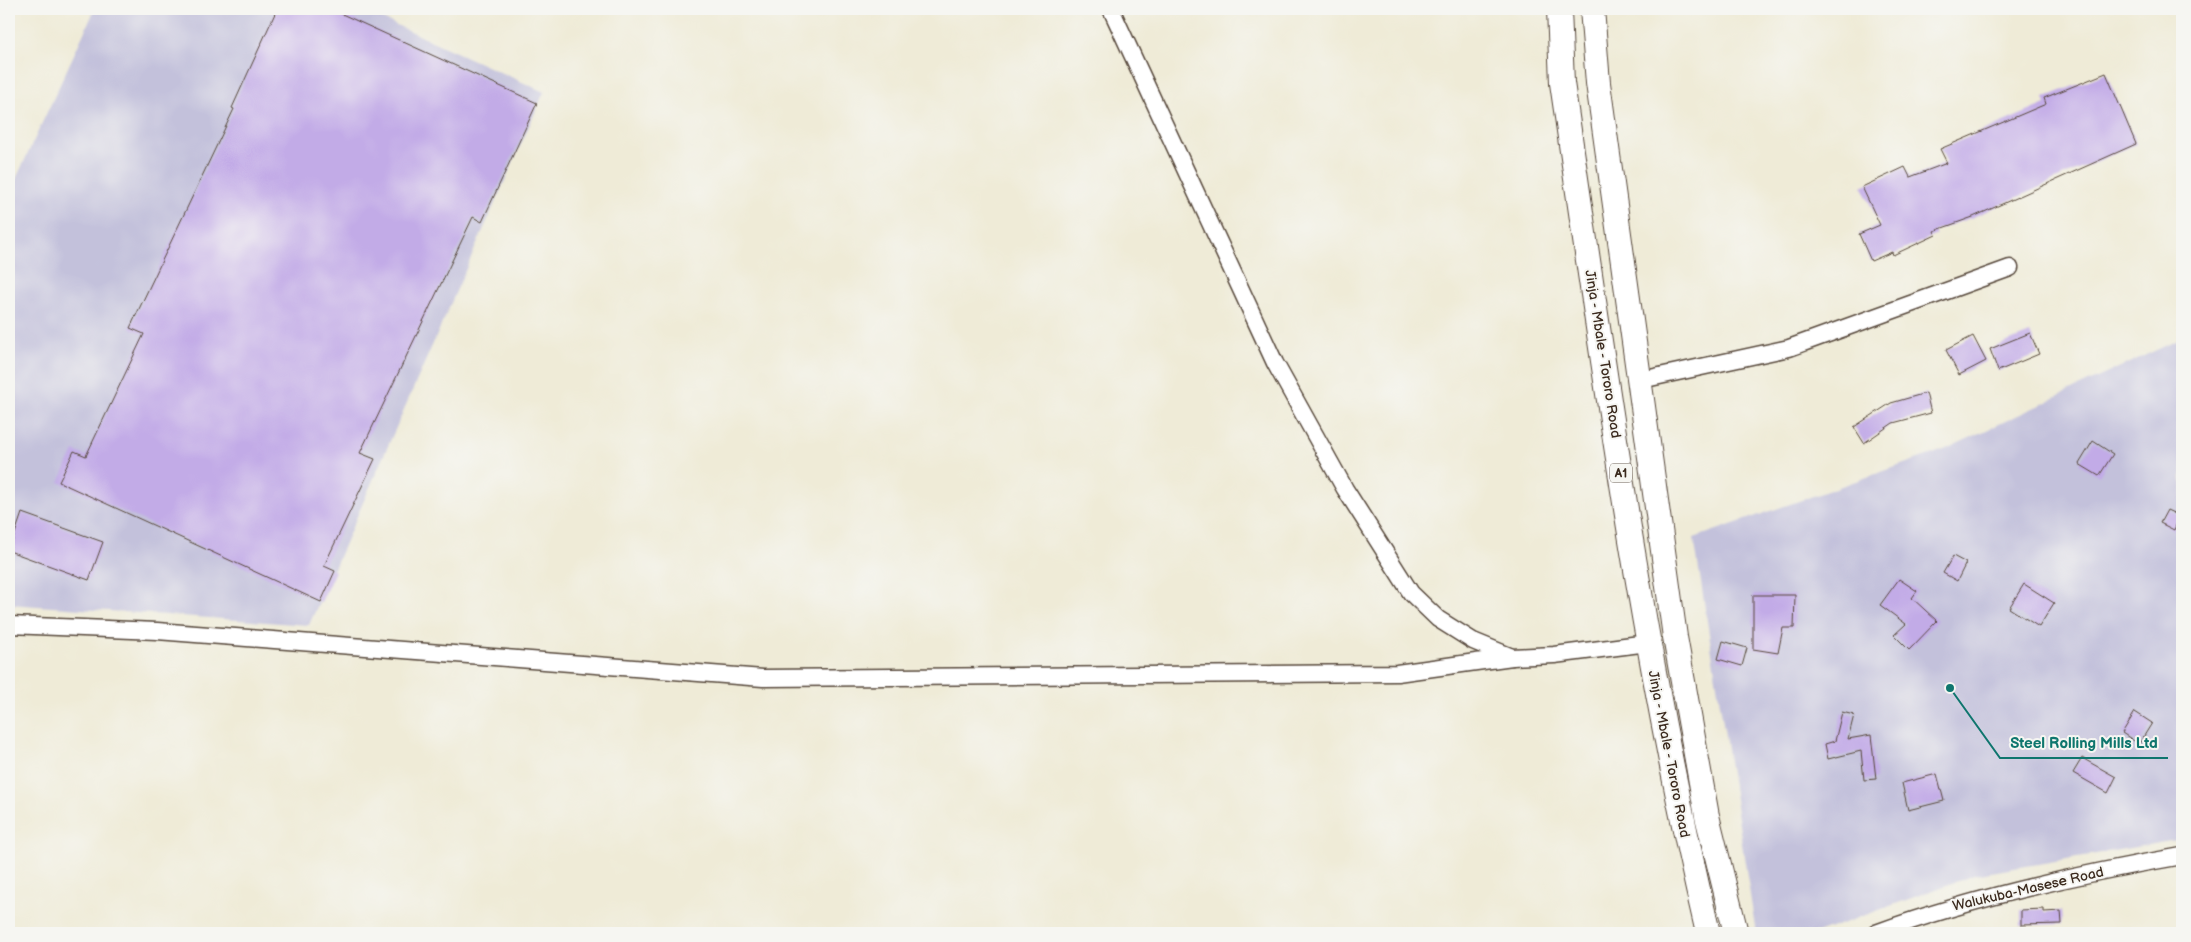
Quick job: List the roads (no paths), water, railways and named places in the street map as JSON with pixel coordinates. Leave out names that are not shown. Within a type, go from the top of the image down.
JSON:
[{"type":"highway","name":"Jinja - Mbale - Tororo Road","points":[[1559,9],[1563,93],[1648,643],[1683,829],[1708,933]]},
{"type":"highway","name":"Jinja - Mbale - Tororo Road","points":[[1592,9],[1598,83],[1641,380],[1675,637],[1707,816],[1736,933]]},
{"type":"street","points":[[1111,9],[1275,363],[1350,497],[1411,593],[1438,619],[1472,641],[1512,657]]},
{"type":"street","points":[[1641,380],[1789,348],[2010,268]]},
{"type":"street","points":[[9,625],[158,631],[763,678],[1396,673],[1512,657],[1554,655],[1648,643]]},
{"type":"street","name":"Walukuba-Masese Road","points":[[1876,933],[1936,911],[2012,891],[2182,856]]},
{"type":"place","name":"Steel Rolling Mills Ltd","points":[[1950,688]]}]
